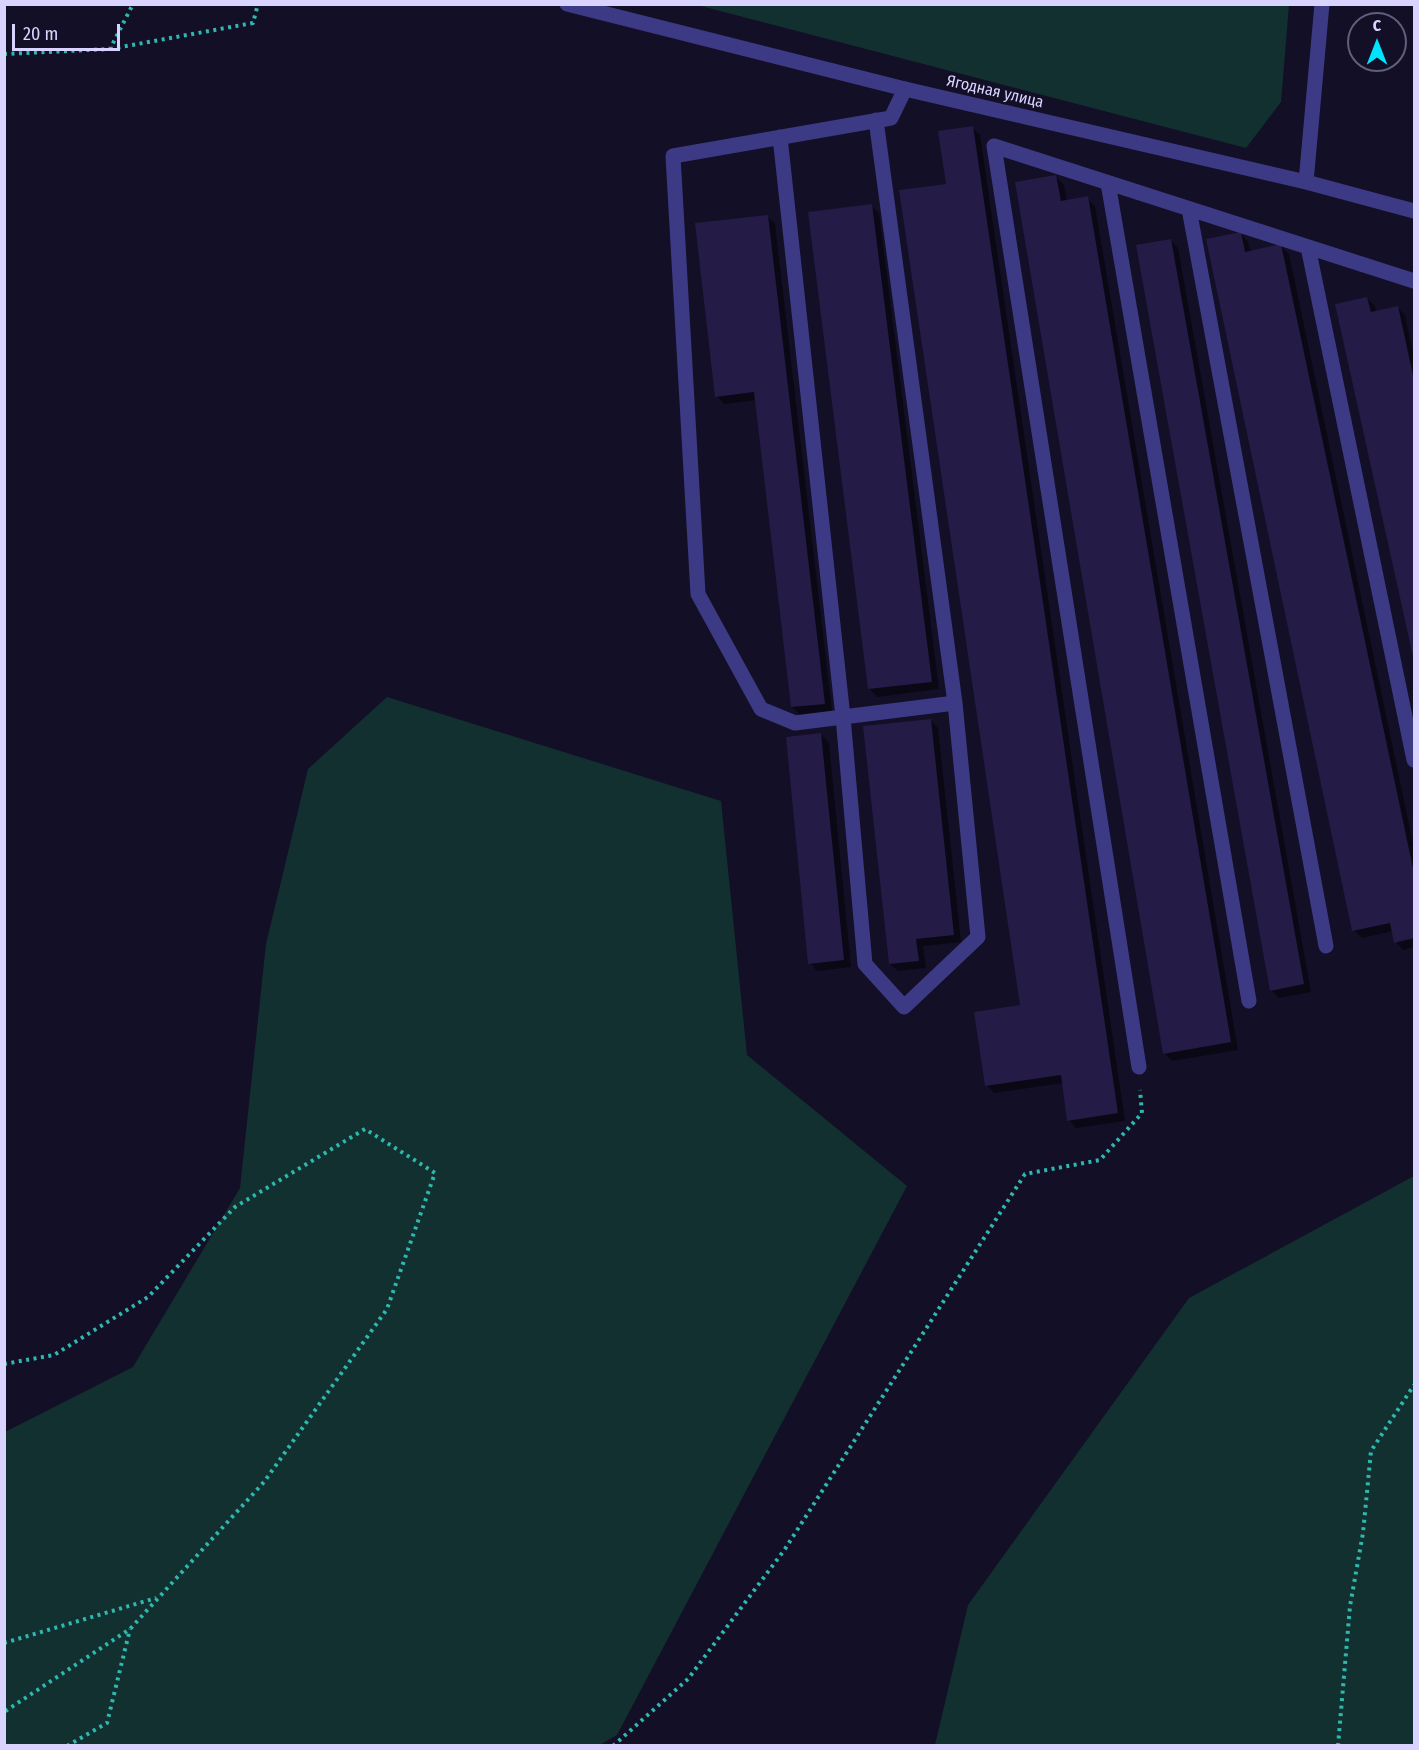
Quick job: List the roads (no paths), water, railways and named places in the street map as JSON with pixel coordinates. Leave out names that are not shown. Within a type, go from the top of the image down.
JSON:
[{"type":"street","name":"Ягодная улица","points":[[567,4],[905,89],[1306,182],[1414,210]]},
{"type":"street","points":[[1306,182],[1322,4]]},
{"type":"street","points":[[905,89],[891,118],[673,156],[699,594],[761,709],[795,723],[955,703]]},
{"type":"street","points":[[780,137],[843,717],[865,964],[904,1007],[978,937],[955,703],[876,120]]},
{"type":"street","points":[[1139,1067],[994,146],[1414,281]]},
{"type":"street","points":[[1108,183],[1249,1002]]},
{"type":"street","points":[[1189,209],[1326,946]]},
{"type":"street","points":[[1308,247],[1414,760]]}]
